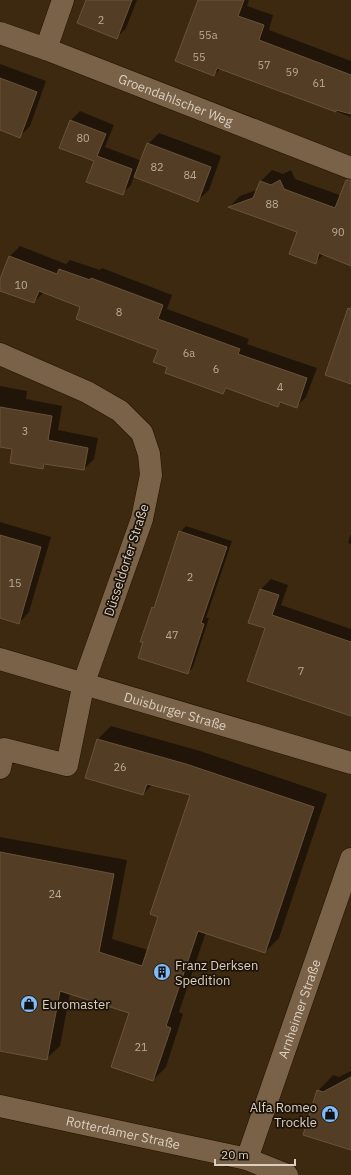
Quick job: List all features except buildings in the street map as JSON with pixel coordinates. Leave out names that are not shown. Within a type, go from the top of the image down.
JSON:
[{"type":"street","points":[[46,49],[63,0]]},
{"type":"street","name":"Groendahlscher Weg","points":[[0,33],[46,49],[351,168]]},
{"type":"street","name":"Düsseldorfer Straße","points":[[0,354],[87,392],[120,411],[142,433],[149,454],[151,474],[142,519],[84,682],[67,765],[4,749],[0,768]]},
{"type":"street","name":"Duisburger Straße","points":[[0,659],[84,682],[351,762]]},
{"type":"street","name":"Arnheimer Straße","points":[[247,1160],[351,859]]},
{"type":"street","name":"Rotterdamer Straße","points":[[0,1106],[247,1160],[287,1175]]},
{"type":"place","name":"Franz Derksen Spedition","points":[[162,972]]},
{"type":"place","name":"Euromaster","points":[[29,1004]]},
{"type":"place","name":"Alfa Romeo Trockle","points":[[330,1114]]}]
